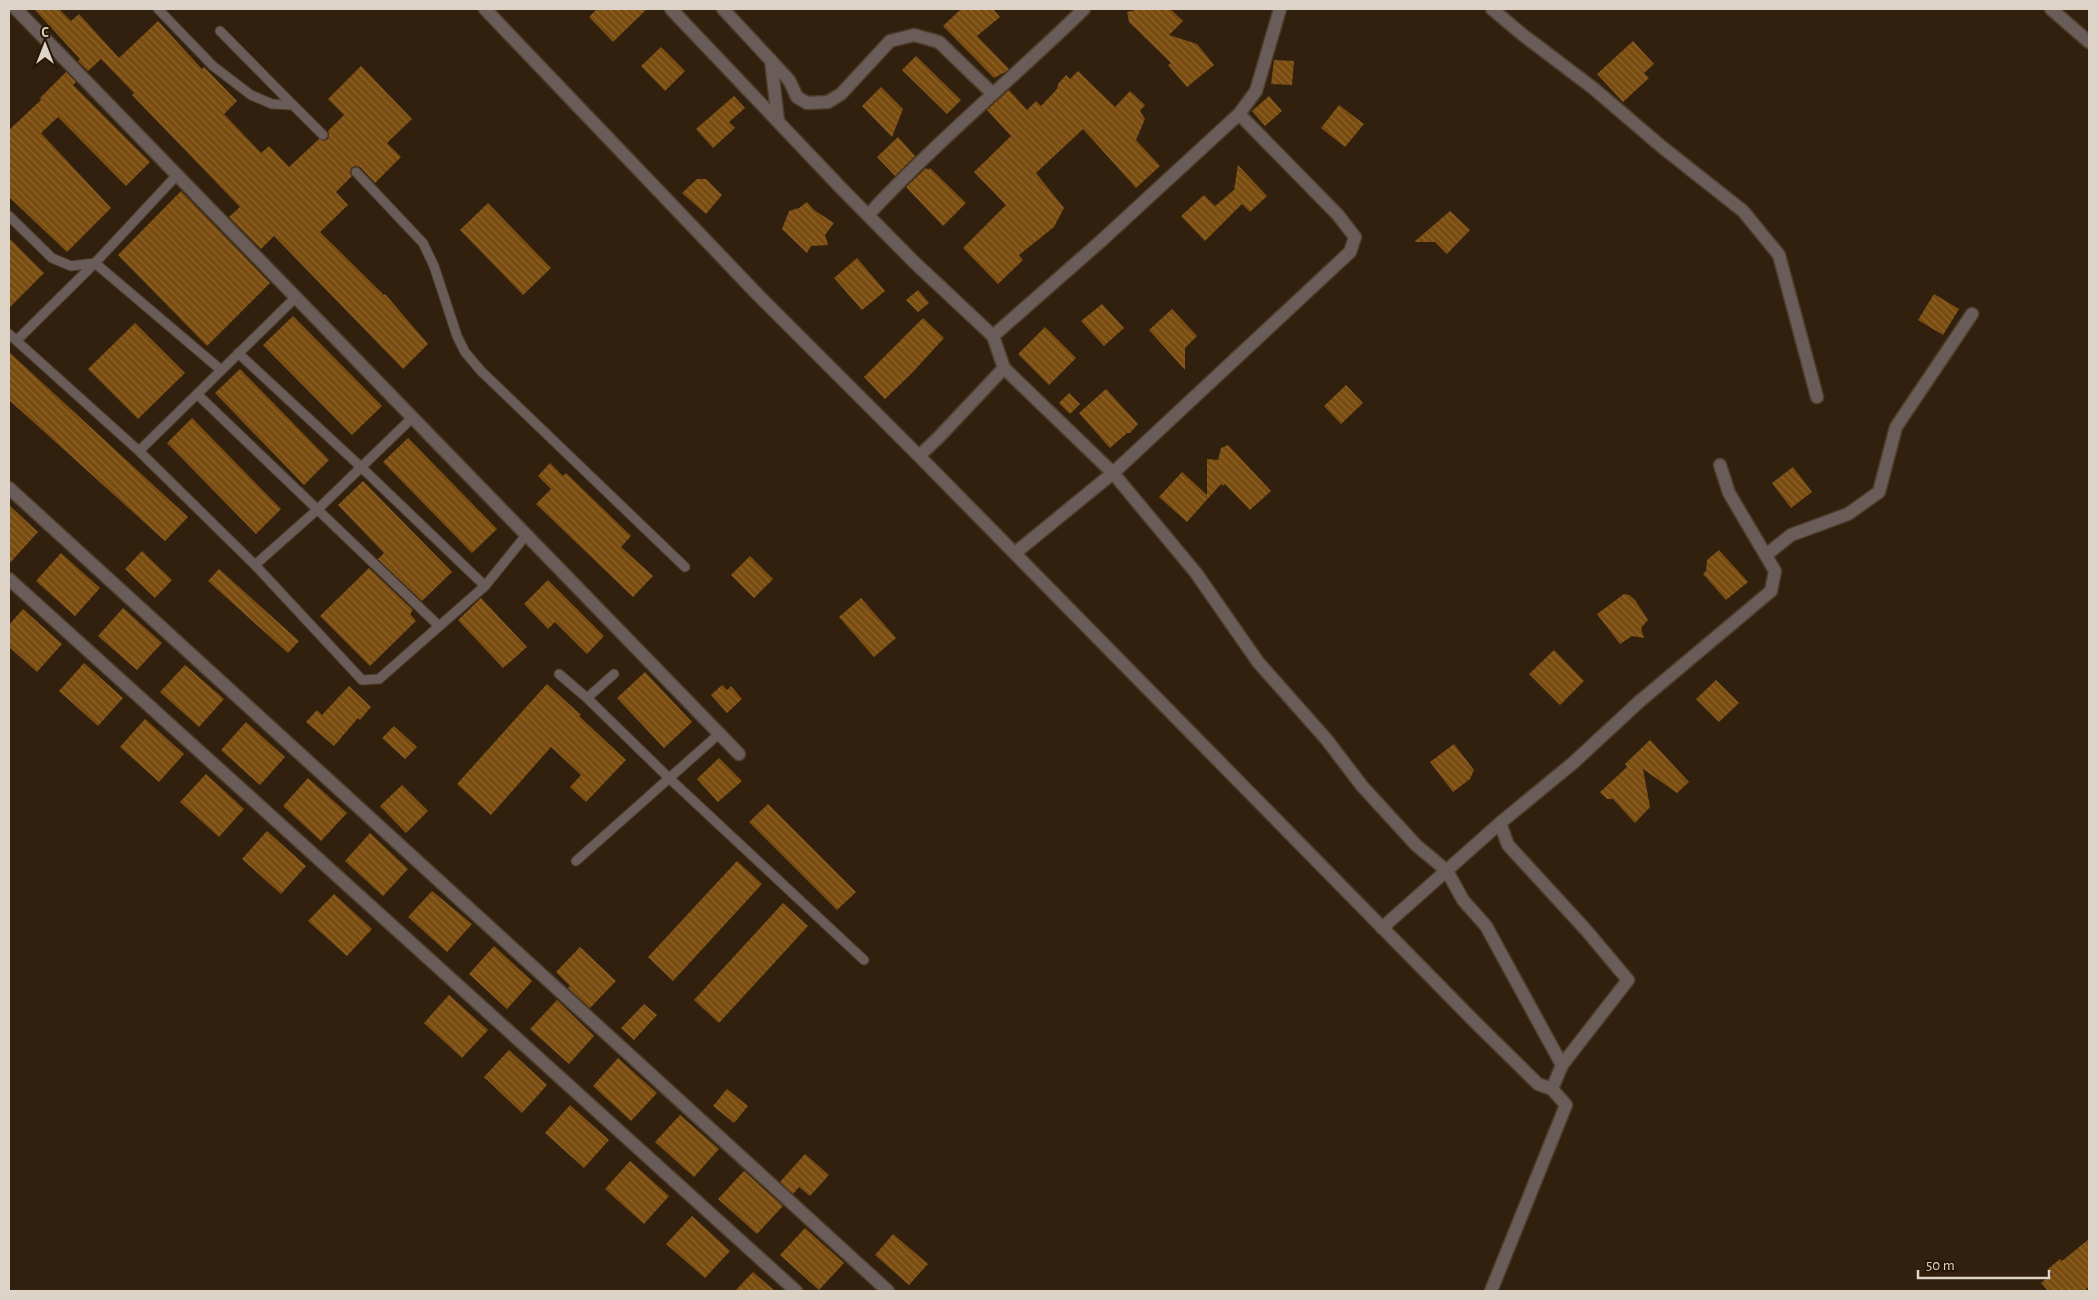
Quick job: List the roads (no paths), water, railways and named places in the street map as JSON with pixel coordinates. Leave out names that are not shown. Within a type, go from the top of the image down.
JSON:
[{"type":"street","points":[[16,9],[739,754]]},
{"type":"street","points":[[485,9],[759,296],[1015,553],[1382,928],[1538,1084],[1552,1089],[1566,1105],[1491,1291]]},
{"type":"street","points":[[671,9],[868,215],[993,336],[1004,368],[1113,473],[1196,573],[1258,662],[1327,740],[1362,786],[1416,845],[1447,871],[1463,900],[1486,926],[1562,1066]]},
{"type":"street","points":[[723,9],[789,80],[797,97],[807,103],[828,102],[841,94],[890,41],[914,35],[939,42],[993,94]]},
{"type":"street","points":[[868,215],[904,177],[1084,9]]},
{"type":"street","points":[[993,336],[1101,241],[1239,114],[1256,91],[1280,9]]},
{"type":"street","points":[[1492,9],[1593,88],[1662,147],[1743,211],[1779,255],[1818,397]]},
{"type":"street","points":[[2051,9],[2089,42]]},
{"type":"street","points":[[771,60],[778,121]]},
{"type":"street","points":[[1015,553],[1113,473],[1350,252],[1355,237],[1338,215],[1239,114]]},
{"type":"street","points":[[1766,554],[1791,535],[1848,514],[1879,492],[1896,427],[1972,314]]},
{"type":"street","points":[[919,456],[940,438],[1004,368]]},
{"type":"street","points":[[1382,928],[1447,871],[1458,858],[1573,763],[1640,701],[1771,590],[1775,571],[1729,493],[1720,465]]},
{"type":"street","points":[[9,488],[888,1291]]},
{"type":"street","points":[[9,579],[796,1291]]},
{"type":"street","points":[[1500,823],[1508,845],[1586,930],[1628,980],[1562,1066],[1552,1089]]},
{"type":"lane","points":[[158,9],[212,66],[251,95],[272,104],[293,105]]},
{"type":"lane","points":[[220,31],[323,135]]},
{"type":"lane","points":[[356,172],[423,242],[434,266],[457,336],[465,352],[481,371],[685,567]]},
{"type":"lane","points":[[17,340],[95,263],[177,175]]},
{"type":"lane","points":[[9,216],[52,258],[71,266],[95,263],[221,370]]},
{"type":"lane","points":[[140,451],[296,297]]},
{"type":"lane","points":[[9,334],[140,451],[255,565],[362,680],[379,680],[485,586],[527,534]]},
{"type":"lane","points":[[238,354],[361,467],[485,586]]},
{"type":"lane","points":[[197,394],[439,626]]},
{"type":"lane","points":[[255,565],[316,510],[413,417]]},
{"type":"lane","points":[[559,674],[587,698],[669,778],[864,960]]},
{"type":"lane","points":[[587,698],[614,674]]},
{"type":"lane","points":[[576,862],[720,733]]}]
